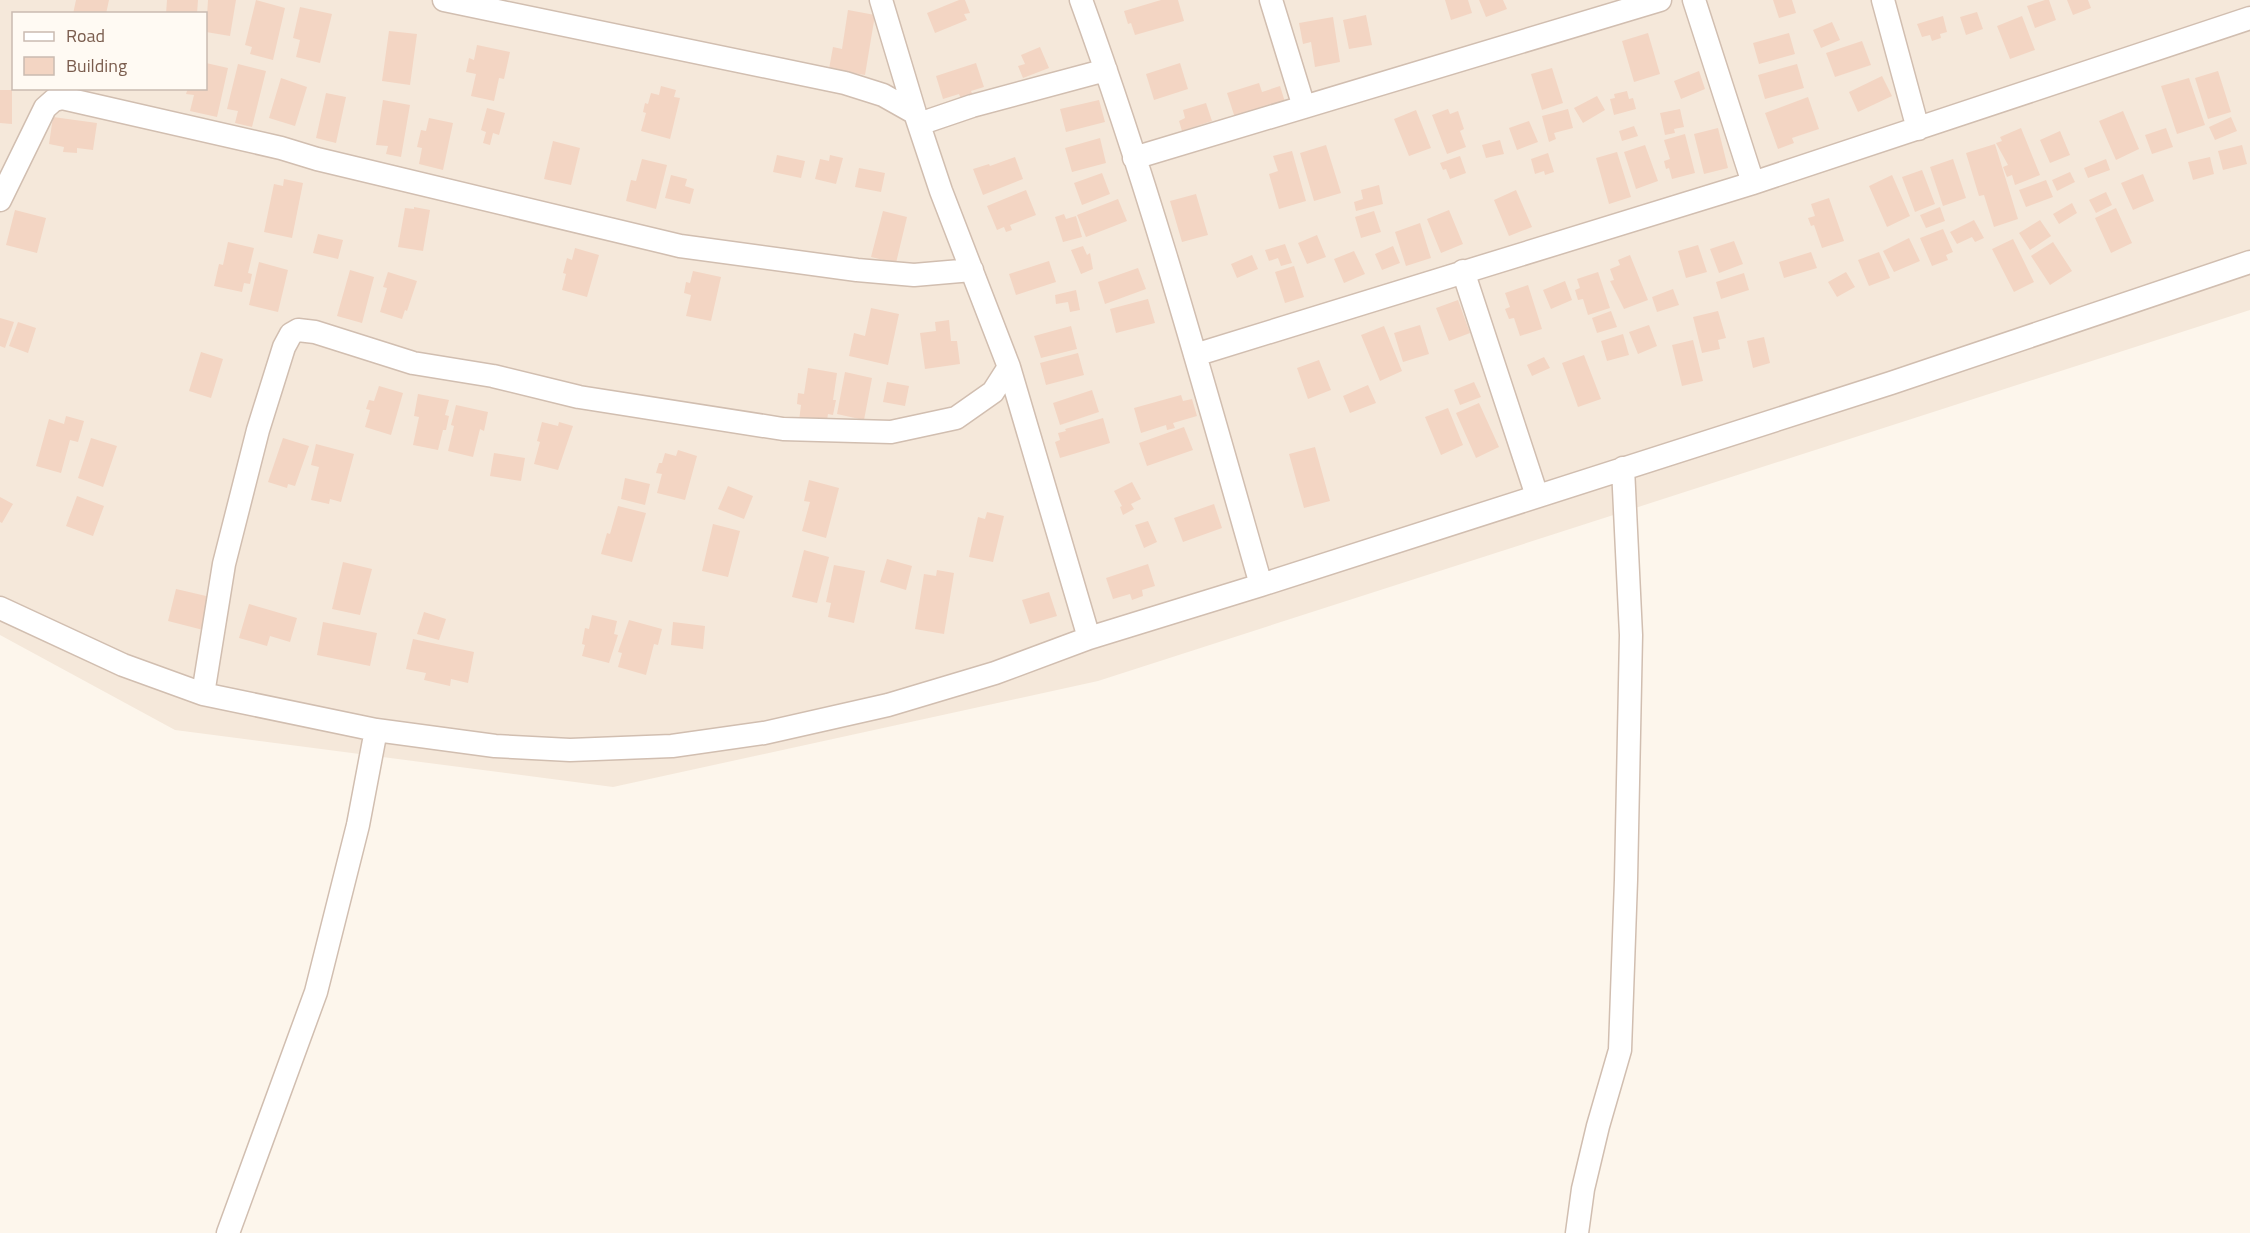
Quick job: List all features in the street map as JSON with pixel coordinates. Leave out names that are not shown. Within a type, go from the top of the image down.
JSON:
[{"type":"street","points":[[444,0],[845,83],[883,95],[917,118],[972,106],[1106,70]]},
{"type":"street","points":[[881,0],[941,191],[1009,367],[1089,638]]},
{"type":"street","points":[[1081,0],[1106,70],[1195,355],[1261,585]]},
{"type":"street","points":[[1271,0],[1304,106]]},
{"type":"street","points":[[1134,158],[1660,0]]},
{"type":"street","points":[[1694,0],[1753,183]]},
{"type":"street","points":[[1883,0],[1918,129]]},
{"type":"street","points":[[1195,355],[1753,183],[2250,18]]},
{"type":"street","points":[[0,200],[45,108],[54,100],[62,98],[282,148],[317,159],[680,246],[914,275],[972,270]]},
{"type":"street","points":[[0,608],[123,665],[203,694],[376,730],[495,746],[570,750],[672,746],[764,733],[888,705],[995,673],[1089,638],[1891,383],[2250,262]]},
{"type":"street","points":[[1463,271],[1537,496]]},
{"type":"street","points":[[203,694],[224,564],[258,430],[284,347],[291,334],[298,330],[315,332],[413,363],[493,376],[579,397],[783,429],[891,432],[956,418],[993,393],[1009,367]]},
{"type":"street","points":[[1577,1233],[1583,1189],[1620,1050],[1627,868],[1631,635],[1623,468]]},
{"type":"street","points":[[228,1233],[316,992],[358,825],[376,730]]},
{"type":"shaded area","points":[[0,0],[2250,0],[2250,310],[1098,681],[613,787],[175,730],[0,635]]},
{"type":"building","points":[[76,0],[109,0],[106,12],[73,12]]},
{"type":"building","points":[[167,0],[198,0],[197,12],[166,12]]},
{"type":"building","points":[[208,0],[236,0],[230,36],[207,32]]},
{"type":"building","points":[[256,0],[285,8],[273,60],[250,54],[252,47],[245,45]]},
{"type":"building","points":[[959,0],[965,0],[970,13],[964,14],[967,20],[935,33],[927,13]]},
{"type":"building","points":[[1161,0],[1178,0],[1184,21],[1135,35],[1124,11]]},
{"type":"building","points":[[1445,0],[1468,0],[1472,13],[1451,20]]},
{"type":"building","points":[[1479,0],[1503,0],[1507,9],[1486,17]]},
{"type":"building","points":[[1773,0],[1792,0],[1796,13],[1779,18]]},
{"type":"building","points":[[2049,0],[2056,20],[2035,28],[2027,6]]},
{"type":"building","points":[[2067,0],[2088,0],[2091,8],[2073,15]]},
{"type":"building","points":[[300,7],[332,14],[320,63],[296,57],[300,40],[293,38]]},
{"type":"building","points":[[848,10],[875,15],[865,75],[829,69],[833,47],[842,49]]},
{"type":"building","points":[[1977,12],[1983,29],[1966,35],[1960,17]]},
{"type":"building","points":[[1366,15],[1372,45],[1349,49],[1343,20]]},
{"type":"building","points":[[1943,16],[1947,32],[1940,34],[1941,38],[1932,41],[1930,35],[1922,37],[1917,24]]},
{"type":"building","points":[[2022,16],[2035,50],[2010,59],[1997,26]]},
{"type":"building","points":[[1333,17],[1340,62],[1315,67],[1311,42],[1303,44],[1299,23]]},
{"type":"building","points":[[1832,22],[1840,40],[1821,48],[1813,30]]},
{"type":"building","points":[[389,31],[417,34],[410,85],[382,81]]},
{"type":"building","points":[[1648,33],[1660,74],[1634,82],[1622,41]]},
{"type":"building","points":[[1789,33],[1795,54],[1759,64],[1753,43]]},
{"type":"building","points":[[1862,41],[1871,65],[1835,77],[1826,53]]},
{"type":"building","points":[[477,45],[510,52],[504,79],[499,78],[494,101],[471,96],[476,74],[466,72],[469,58],[474,60]]},
{"type":"building","points":[[1040,47],[1049,68],[1023,78],[1018,66],[1025,64],[1021,55]]},
{"type":"building","points":[[207,63],[228,68],[217,117],[190,111],[194,95],[186,94],[187,90],[207,90]]},
{"type":"building","points":[[976,63],[984,87],[971,91],[974,98],[962,102],[959,94],[943,99],[936,76]]},
{"type":"building","points":[[1180,63],[1188,89],[1154,100],[1146,74]]},
{"type":"building","points":[[238,64],[266,71],[252,127],[235,123],[238,111],[227,109]]},
{"type":"building","points":[[1797,64],[1804,88],[1765,99],[1758,75]]},
{"type":"building","points":[[1552,68],[1563,103],[1542,110],[1531,74]]},
{"type":"building","points":[[1699,71],[1705,89],[1681,99],[1674,81]]},
{"type":"building","points":[[2218,71],[2231,112],[2208,119],[2195,78]]},
{"type":"building","points":[[1882,76],[1892,96],[1858,112],[1849,92]]},
{"type":"building","points":[[281,78],[307,87],[295,126],[269,118]]},
{"type":"building","points":[[2189,78],[2205,125],[2177,134],[2161,86]]},
{"type":"building","points":[[1259,83],[1262,92],[1280,86],[1285,102],[1235,118],[1227,93]]},
{"type":"building","points":[[661,86],[676,90],[674,97],[680,98],[670,139],[641,131],[646,113],[643,112],[645,103],[648,104],[651,93],[659,95]]},
{"type":"building","points":[[0,90],[12,90],[12,124],[0,123]]},
{"type":"building","points":[[1627,91],[1629,99],[1633,98],[1636,109],[1614,115],[1610,99],[1615,98],[1614,94]]},
{"type":"building","points":[[326,93],[346,97],[336,143],[316,138]]},
{"type":"building","points":[[1597,96],[1605,110],[1583,123],[1574,108]]},
{"type":"building","points":[[1808,97],[1819,129],[1792,138],[1794,143],[1778,149],[1765,113]]},
{"type":"building","points":[[383,100],[410,105],[401,157],[386,154],[388,146],[376,145]]},
{"type":"building","points":[[1099,100],[1105,122],[1066,132],[1060,109]]},
{"type":"building","points":[[1206,103],[1212,121],[1182,131],[1179,121],[1185,118],[1183,110]]},
{"type":"building","points":[[487,108],[505,113],[499,135],[493,133],[490,145],[483,143],[486,132],[481,130]]},
{"type":"building","points":[[1448,109],[1450,114],[1458,111],[1464,129],[1460,131],[1466,147],[1447,154],[1432,115]]},
{"type":"building","points":[[1568,109],[1573,128],[1554,133],[1556,139],[1549,142],[1542,116]]},
{"type":"building","points":[[1680,109],[1684,127],[1674,129],[1675,133],[1665,135],[1660,113]]},
{"type":"building","points":[[1416,110],[1431,148],[1409,156],[1394,119]]},
{"type":"building","points":[[2123,111],[2139,149],[2116,160],[2099,121]]},
{"type":"building","points":[[53,117],[97,123],[93,150],[77,148],[77,153],[63,152],[64,147],[49,144]]},
{"type":"building","points":[[2231,117],[2237,131],[2215,140],[2209,127]]},
{"type":"building","points":[[429,118],[453,123],[443,170],[419,164],[422,148],[417,147],[421,130],[426,131]]},
{"type":"building","points":[[1529,121],[1538,142],[1517,150],[1509,128]]},
{"type":"building","points":[[1634,126],[1638,136],[1622,141],[1619,131]]},
{"type":"building","points":[[1718,128],[1728,168],[1704,174],[1694,134]]},
{"type":"building","points":[[2021,128],[2040,175],[2015,185],[2012,175],[2007,177],[2003,167],[2008,165],[1996,143],[2002,141],[2000,137]]},
{"type":"building","points":[[2166,128],[2173,147],[2152,154],[2145,135]]},
{"type":"building","points":[[2060,131],[2070,155],[2050,163],[2040,140]]},
{"type":"building","points":[[1685,134],[1695,173],[1672,179],[1664,161],[1670,159],[1664,140]]},
{"type":"building","points":[[1100,138],[1106,163],[1072,172],[1065,148]]},
{"type":"building","points":[[1500,140],[1504,154],[1486,158],[1482,145]]},
{"type":"building","points":[[553,141],[580,148],[571,185],[544,179]]},
{"type":"building","points":[[1995,144],[2018,219],[1994,227],[1984,195],[1979,196],[1966,153]]},
{"type":"building","points":[[1326,145],[1341,193],[1314,201],[1300,153]]},
{"type":"building","points":[[1645,145],[1658,181],[1636,189],[1624,152]]},
{"type":"building","points":[[2242,145],[2247,164],[2223,170],[2218,151]]},
{"type":"building","points":[[1292,151],[1306,201],[1279,209],[1269,174],[1278,171],[1273,156]]},
{"type":"building","points":[[1617,152],[1631,197],[1609,204],[1596,158]]},
{"type":"building","points":[[1548,153],[1554,172],[1545,175],[1544,171],[1535,174],[1531,159]]},
{"type":"building","points":[[777,155],[805,161],[801,178],[773,172]]},
{"type":"building","points":[[830,155],[843,158],[836,184],[815,179],[820,159],[829,161]]},
{"type":"building","points":[[1460,156],[1466,173],[1450,179],[1446,169],[1443,170],[1440,163]]},
{"type":"building","points":[[1015,157],[1023,179],[983,195],[973,169]]},
{"type":"building","points":[[2210,157],[2214,174],[2193,180],[2188,162]]},
{"type":"building","points":[[642,159],[667,165],[656,209],[626,201],[631,180],[636,181]]},
{"type":"building","points":[[1953,159],[1966,198],[1943,206],[1930,167]]},
{"type":"building","points":[[2106,159],[2110,170],[2088,178],[2084,168]]},
{"type":"building","points":[[859,168],[885,173],[881,192],[855,187]]},
{"type":"building","points":[[1922,170],[1935,204],[1915,212],[1902,177]]},
{"type":"building","points":[[2070,172],[2075,182],[2057,191],[2052,180]]},
{"type":"building","points":[[1102,173],[1110,194],[1082,205],[1074,183]]},
{"type":"building","points":[[2143,174],[2154,201],[2133,210],[2121,183]]},
{"type":"building","points":[[671,175],[687,179],[685,186],[694,189],[690,204],[665,198]]},
{"type":"building","points":[[1892,175],[1910,216],[1887,227],[1869,186]]},
{"type":"building","points":[[284,179],[303,183],[292,238],[264,232],[274,184],[283,186]]},
{"type":"building","points":[[2046,180],[2053,197],[2026,207],[2019,190]]},
{"type":"building","points":[[1379,185],[1383,204],[1356,211],[1354,202],[1363,199],[1361,190]]},
{"type":"building","points":[[1026,190],[1036,215],[1010,225],[1012,230],[1006,232],[1004,227],[997,230],[987,206]]},
{"type":"building","points":[[1516,190],[1532,227],[1509,236],[1494,200]]},
{"type":"building","points":[[2106,192],[2112,205],[2096,213],[2089,200]]},
{"type":"building","points":[[1196,194],[1208,235],[1182,242],[1170,201]]},
{"type":"building","points":[[1829,198],[1844,241],[1822,248],[1814,225],[1811,226],[1808,218],[1815,216],[1811,204]]},
{"type":"building","points":[[1118,199],[1127,221],[1086,237],[1077,215]]},
{"type":"building","points":[[2072,203],[2077,213],[2059,224],[2053,214]]},
{"type":"building","points":[[414,207],[430,210],[423,251],[398,247],[405,208],[414,209]]},
{"type":"building","points":[[1940,207],[1945,221],[1926,228],[1920,215]]},
{"type":"building","points":[[2116,208],[2132,243],[2111,253],[2095,218]]},
{"type":"building","points":[[15,210],[46,218],[37,253],[6,245]]},
{"type":"building","points":[[1449,210],[1463,244],[1441,253],[1427,219]]},
{"type":"building","points":[[883,211],[907,217],[896,263],[871,257]]},
{"type":"building","points":[[1374,211],[1381,232],[1361,238],[1355,217]]},
{"type":"building","points":[[1064,214],[1066,219],[1076,216],[1082,237],[1063,242],[1055,217]]},
{"type":"building","points":[[1974,220],[1984,238],[1975,242],[1972,237],[1957,244],[1950,232]]},
{"type":"building","points":[[2040,220],[2051,236],[2030,250],[2019,233]]},
{"type":"building","points":[[1420,223],[1431,258],[1406,266],[1395,232]]},
{"type":"building","points":[[1943,229],[1953,252],[1946,255],[1948,260],[1932,266],[1920,238]]},
{"type":"building","points":[[318,234],[343,240],[338,259],[313,253]]},
{"type":"building","points":[[1317,235],[1326,257],[1307,264],[1298,243]]},
{"type":"building","points":[[1909,238],[1920,261],[1894,272],[1883,251]]},
{"type":"building","points":[[2013,239],[2034,282],[2014,292],[1992,249]]},
{"type":"building","points":[[1734,241],[1743,264],[1719,273],[1710,249]]},
{"type":"building","points":[[228,242],[254,248],[248,273],[252,274],[250,284],[244,283],[242,292],[214,286],[219,264],[223,265]]},
{"type":"building","points":[[2053,242],[2072,271],[2050,285],[2031,256]]},
{"type":"building","points":[[1285,244],[1292,263],[1281,266],[1278,258],[1269,261],[1265,250]]},
{"type":"building","points":[[1698,245],[1707,272],[1686,278],[1678,251]]},
{"type":"building","points":[[1083,246],[1087,255],[1090,253],[1093,269],[1081,274],[1071,250]]},
{"type":"building","points":[[1393,246],[1400,263],[1382,270],[1375,254]]},
{"type":"building","points":[[575,248],[599,255],[587,297],[562,290],[567,258],[572,260]]},
{"type":"building","points":[[1354,251],[1365,274],[1344,283],[1334,259]]},
{"type":"building","points":[[1811,252],[1817,268],[1784,278],[1779,262]]},
{"type":"building","points":[[1879,252],[1890,278],[1869,286],[1858,260]]},
{"type":"building","points":[[1252,255],[1258,269],[1237,278],[1231,264]]},
{"type":"building","points":[[1630,255],[1648,300],[1624,309],[1610,281],[1614,280],[1610,269],[1620,265],[1618,260]]},
{"type":"building","points":[[1049,261],[1056,282],[1016,295],[1009,274]]},
{"type":"building","points":[[259,262],[288,270],[278,312],[249,305]]},
{"type":"building","points":[[1294,266],[1304,297],[1285,303],[1275,272]]},
{"type":"building","points":[[1138,268],[1146,289],[1105,304],[1098,282]]},
{"type":"building","points":[[350,270],[374,277],[362,323],[337,316]]},
{"type":"building","points":[[693,271],[721,277],[711,321],[686,316],[691,295],[684,293],[686,282],[690,283]]},
{"type":"building","points":[[388,272],[417,281],[402,319],[380,312],[387,288],[383,287]]},
{"type":"building","points":[[1598,272],[1610,308],[1588,315],[1583,299],[1578,300],[1575,290],[1580,288],[1577,279]]},
{"type":"building","points":[[1846,272],[1855,287],[1837,297],[1828,282]]},
{"type":"building","points":[[1744,273],[1749,290],[1721,299],[1716,282]]},
{"type":"building","points":[[1565,281],[1572,300],[1551,309],[1543,290]]},
{"type":"building","points":[[1528,285],[1542,329],[1520,336],[1514,318],[1509,319],[1505,309],[1510,307],[1505,293]]},
{"type":"building","points":[[1673,289],[1679,305],[1657,312],[1652,297]]},
{"type":"building","points":[[1076,290],[1080,310],[1070,312],[1068,302],[1056,304],[1055,295]]},
{"type":"building","points":[[1148,299],[1155,323],[1116,333],[1110,309]]},
{"type":"building","points":[[1458,300],[1470,333],[1449,341],[1436,308]]},
{"type":"building","points":[[871,308],[899,314],[888,365],[849,356],[854,333],[865,336]]},
{"type":"building","points":[[1611,311],[1617,327],[1597,333],[1592,318]]},
{"type":"building","points":[[1718,311],[1726,338],[1718,340],[1720,349],[1702,353],[1693,317]]},
{"type":"building","points":[[0,318],[14,322],[5,348],[0,346]]},
{"type":"building","points":[[949,320],[951,341],[957,341],[960,364],[925,369],[920,333],[936,331],[935,322]]},
{"type":"building","points":[[18,322],[36,328],[28,353],[9,346]]},
{"type":"building","points":[[1420,325],[1429,354],[1403,362],[1394,333]]},
{"type":"building","points":[[1649,325],[1657,346],[1638,354],[1629,332]]},
{"type":"building","points":[[1071,326],[1077,349],[1041,358],[1034,336]]},
{"type":"building","points":[[1384,326],[1402,371],[1380,381],[1361,335]]},
{"type":"building","points":[[1623,334],[1629,355],[1607,361],[1601,341]]},
{"type":"building","points":[[1764,337],[1770,363],[1753,368],[1747,341]]},
{"type":"building","points":[[1693,340],[1703,381],[1682,386],[1672,345]]},
{"type":"building","points":[[201,352],[223,359],[211,398],[189,391]]},
{"type":"building","points":[[1078,353],[1084,375],[1046,385],[1040,363]]},
{"type":"building","points":[[1584,355],[1601,399],[1578,407],[1562,363]]},
{"type":"building","points":[[1544,357],[1550,368],[1532,376],[1527,365]]},
{"type":"building","points":[[1319,360],[1331,390],[1308,399],[1297,368]]},
{"type":"building","points":[[808,368],[837,373],[833,415],[828,414],[826,426],[799,421],[801,405],[797,404],[798,393],[804,394]]},
{"type":"building","points":[[845,372],[872,378],[864,420],[837,414]]},
{"type":"building","points":[[887,382],[909,386],[905,406],[883,402]]},
{"type":"building","points":[[1474,382],[1481,397],[1460,405],[1454,390]]},
{"type":"building","points":[[1368,385],[1376,403],[1350,413],[1343,396]]},
{"type":"building","points":[[379,386],[403,393],[391,435],[365,427],[370,410],[366,409],[369,400],[374,401]]},
{"type":"building","points":[[1092,390],[1099,412],[1060,425],[1053,403]]},
{"type":"building","points":[[418,394],[449,400],[445,415],[449,416],[446,430],[443,430],[438,450],[413,445],[419,417],[414,416]]},
{"type":"building","points":[[1181,395],[1183,401],[1192,399],[1197,416],[1173,423],[1175,428],[1167,430],[1166,425],[1141,433],[1134,408]]},
{"type":"building","points":[[1479,403],[1499,447],[1476,458],[1456,413]]},
{"type":"building","points":[[456,405],[488,412],[484,431],[480,429],[473,457],[448,451]]},
{"type":"building","points":[[1448,408],[1463,445],[1441,455],[1425,417]]},
{"type":"building","points":[[66,416],[84,421],[78,442],[70,440],[61,473],[36,466],[49,419],[64,424]]},
{"type":"building","points":[[1103,418],[1110,443],[1060,458],[1055,442],[1060,440],[1058,433]]},
{"type":"building","points":[[542,422],[558,426],[559,422],[573,426],[558,470],[534,464]]},
{"type":"building","points":[[1184,427],[1193,450],[1147,466],[1139,443]]},
{"type":"building","points":[[91,438],[117,446],[103,487],[78,478]]},
{"type":"building","points":[[283,438],[309,446],[295,486],[288,484],[287,488],[268,482]]},
{"type":"building","points":[[316,444],[354,454],[341,502],[330,499],[329,504],[311,500],[319,467],[311,465]]},
{"type":"building","points":[[1315,447],[1330,501],[1304,508],[1289,454]]},
{"type":"building","points":[[678,450],[697,456],[685,500],[657,493],[662,474],[656,473],[659,463],[662,463],[665,453],[676,456]]},
{"type":"building","points":[[494,453],[525,458],[521,481],[490,476]]},
{"type":"building","points":[[625,478],[650,484],[645,505],[621,499]]},
{"type":"building","points":[[809,480],[839,488],[826,538],[802,531],[810,502],[804,501]]},
{"type":"building","points":[[1132,482],[1141,499],[1131,504],[1134,509],[1123,515],[1120,507],[1122,506],[1114,491]]},
{"type":"building","points":[[728,486],[753,496],[744,519],[718,509]]},
{"type":"building","points":[[77,496],[104,506],[93,536],[66,526]]},
{"type":"building","points":[[0,497],[13,504],[2,523],[0,522]]},
{"type":"building","points":[[1214,504],[1222,528],[1183,542],[1174,518]]},
{"type":"building","points":[[618,506],[646,513],[632,562],[601,554],[607,533],[610,534]]},
{"type":"building","points":[[987,512],[1004,516],[993,562],[969,557],[978,517],[985,519]]},
{"type":"building","points":[[1148,521],[1157,542],[1144,548],[1135,525]]},
{"type":"building","points":[[713,524],[740,531],[728,577],[702,571]]},
{"type":"building","points":[[804,550],[829,557],[817,603],[792,597]]},
{"type":"building","points":[[887,559],[912,566],[906,590],[880,582]]},
{"type":"building","points":[[343,562],[372,569],[360,615],[332,609]]},
{"type":"building","points":[[1148,564],[1155,586],[1142,590],[1143,596],[1132,600],[1130,594],[1113,599],[1106,578]]},
{"type":"building","points":[[834,565],[865,571],[854,623],[828,617],[831,603],[826,602]]},
{"type":"building","points":[[937,570],[954,573],[944,634],[915,629],[924,574],[936,576]]},
{"type":"building","points":[[176,589],[219,599],[211,632],[168,621]]},
{"type":"building","points":[[1049,592],[1057,616],[1030,624],[1022,600]]},
{"type":"building","points":[[249,604],[297,618],[290,642],[270,636],[267,646],[239,638]]},
{"type":"building","points":[[424,612],[446,619],[439,640],[417,634]]},
{"type":"building","points":[[592,615],[617,621],[614,634],[618,635],[609,663],[582,656],[585,645],[582,644],[585,628],[589,629]]},
{"type":"building","points":[[629,620],[662,629],[658,645],[654,644],[646,675],[618,667],[622,653],[618,652]]},
{"type":"building","points":[[323,622],[377,633],[370,666],[317,655]]},
{"type":"building","points":[[673,622],[705,626],[703,649],[671,645]]},
{"type":"building","points":[[413,639],[474,652],[468,683],[451,679],[450,686],[424,680],[426,673],[406,669]]}]
